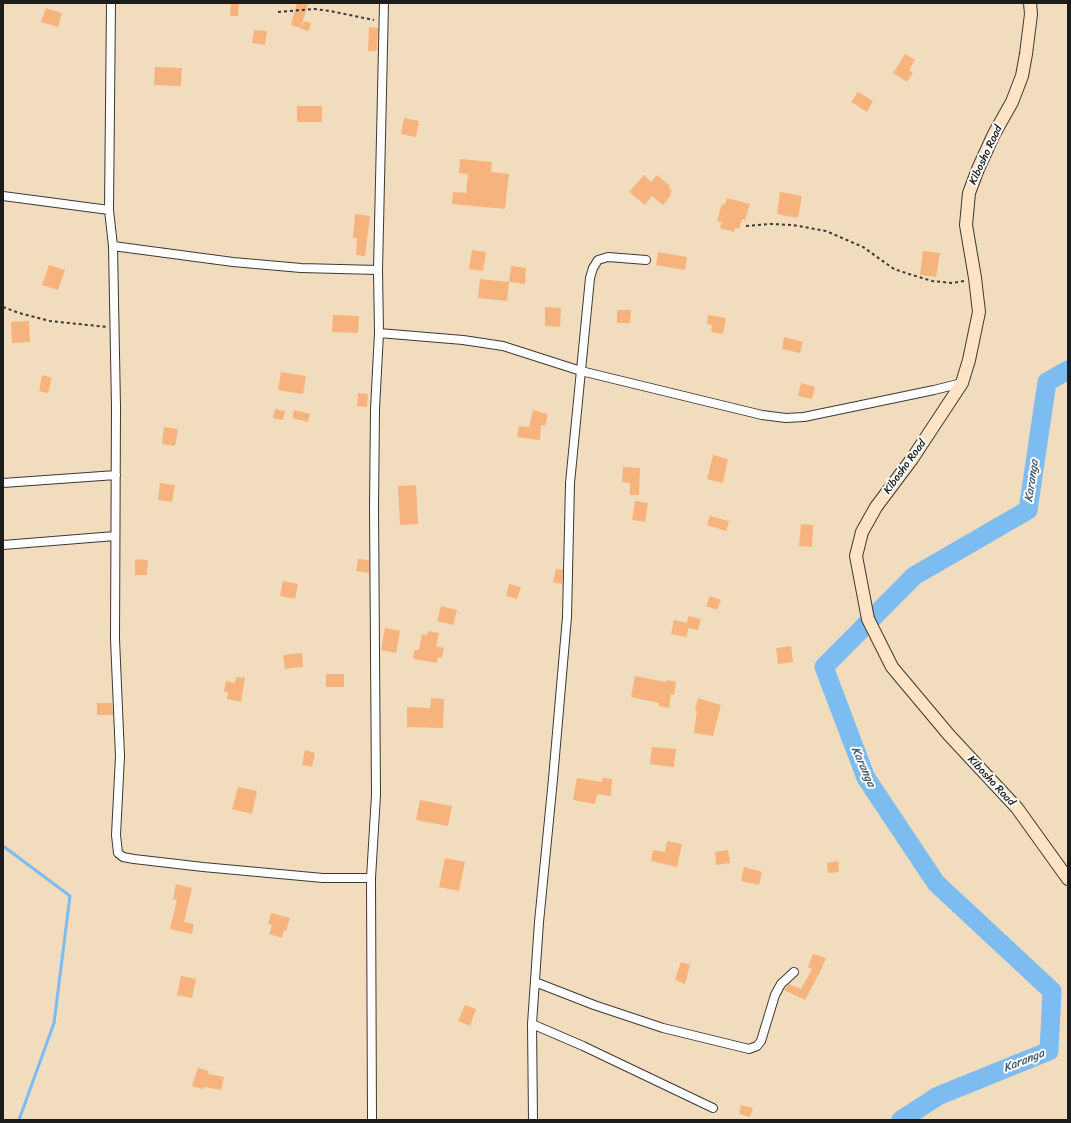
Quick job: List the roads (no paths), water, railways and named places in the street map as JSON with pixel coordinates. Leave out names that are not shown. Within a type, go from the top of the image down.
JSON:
[{"type":"main road","name":"Kibosho Road","points":[[1030,3],[1031,14],[1022,76],[1012,102],[994,134],[978,169],[969,193],[966,225],[979,312],[969,360],[962,383],[912,459],[876,508],[862,532],[856,556],[868,619],[892,667],[948,735],[1017,808],[1068,879]]},
{"type":"street","points":[[111,3],[109,210],[113,246],[116,475],[115,639],[120,756],[116,835],[118,853],[123,857],[134,859],[203,867],[323,878],[371,878]]},
{"type":"street","points":[[372,1120],[371,878],[376,795],[374,507],[375,409],[379,332],[378,270],[384,3]]},
{"type":"street","points":[[3,196],[109,210]]},
{"type":"street","points":[[113,246],[233,262],[301,268],[378,270]]},
{"type":"street","points":[[534,1120],[532,1024],[567,617],[570,483],[590,278],[593,268],[598,260],[608,257],[646,260]]},
{"type":"street","points":[[379,332],[463,340],[503,346],[581,371],[755,414],[786,418],[804,416],[962,383]]},
{"type":"street","points":[[3,483],[116,475]]},
{"type":"street","points":[[3,545],[115,536]]},
{"type":"street","points":[[535,982],[594,1005],[663,1028],[749,1049],[757,1046],[761,1041],[775,995],[781,984],[794,972]]},
{"type":"street","points":[[532,1024],[583,1046],[713,1108]]},
{"type":"waterway","name":"Karanga","points":[[901,1120],[938,1096],[1049,1051],[1052,991],[936,883],[866,778],[824,667],[914,576],[1028,510],[1047,382],[1068,370]]},
{"type":"waterway","points":[[3,846],[70,896],[54,1023],[19,1120]]}]
